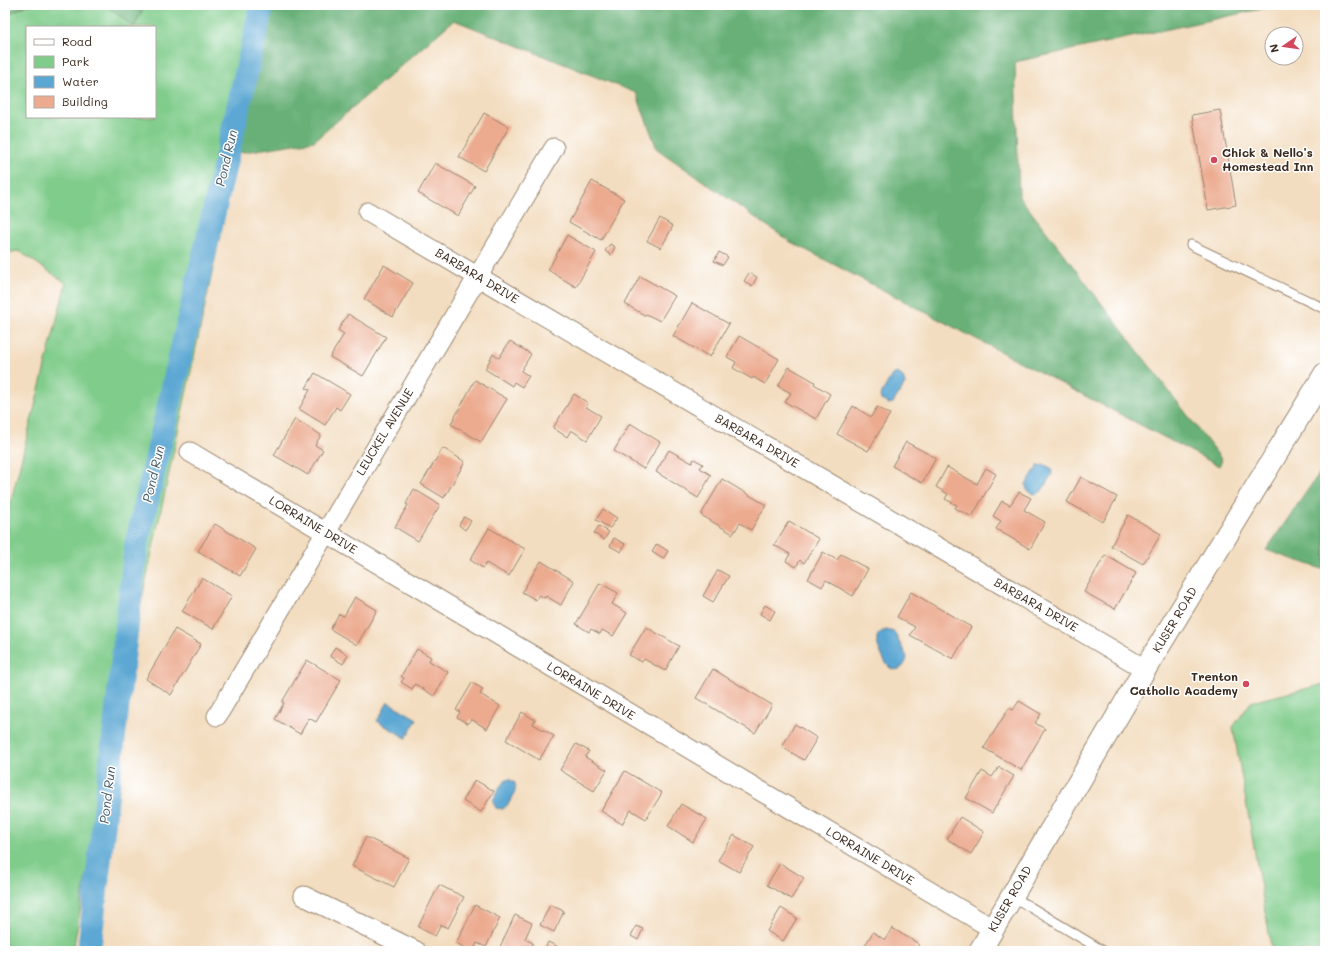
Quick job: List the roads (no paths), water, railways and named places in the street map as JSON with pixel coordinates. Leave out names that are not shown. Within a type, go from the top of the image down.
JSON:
[{"type":"street","name":"LEUCKEL AVENUE","points":[[217,716],[554,148]]},
{"type":"street","name":"BARBARA DRIVE","points":[[368,212],[1145,670]]},
{"type":"street","name":"KUSER ROAD","points":[[980,951],[1145,670],[1325,374]]},
{"type":"street","name":"LORRAINE DRIVE","points":[[190,452],[993,929]]},
{"type":"street","points":[[304,896],[416,951]]},
{"type":"lane","points":[[1191,245],[1325,309]]},
{"type":"lane","points":[[1012,896],[1103,951]]},
{"type":"water","points":[[898,373],[903,377],[905,384],[893,403],[889,404],[881,400],[880,396],[892,375]]},
{"type":"water","points":[[1045,465],[1051,468],[1052,474],[1041,492],[1034,494],[1027,490],[1026,484],[1038,466]]},
{"type":"water","points":[[886,630],[894,632],[907,657],[903,666],[895,670],[889,667],[885,662],[877,641],[878,634]]},
{"type":"water","points":[[388,702],[417,719],[406,738],[377,721]]},
{"type":"water","points":[[509,779],[515,783],[516,786],[513,797],[503,809],[496,808],[493,802],[495,796],[503,782]]},
{"type":"waterway","name":"Pond Run","points":[[89,951],[136,547],[262,5]]},
{"type":"place","name":"Chick & Nello’s Homestead Inn","points":[[1214,160]]},
{"type":"place","name":"Trenton Catholic Academy","points":[[1246,684]]}]
